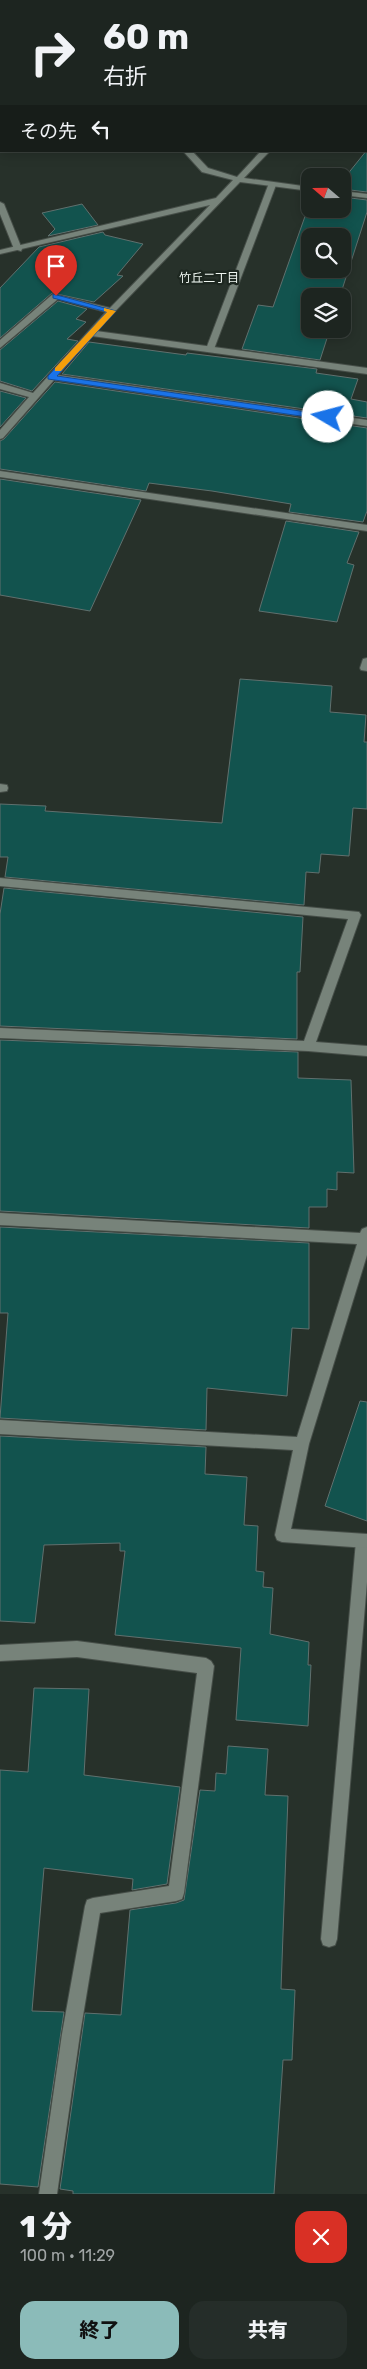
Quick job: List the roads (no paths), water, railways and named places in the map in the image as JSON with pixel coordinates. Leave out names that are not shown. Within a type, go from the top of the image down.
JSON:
[{"type":"street","points":[[188,152],[205,170],[240,180],[301,188]]},
{"type":"street","points":[[0,436],[90,333],[265,152]]},
{"type":"street","points":[[210,349],[272,185]]},
{"type":"street","points":[[351,194],[367,196]]},
{"type":"street","points":[[0,252],[219,200]]},
{"type":"street","points":[[0,204],[4,225],[18,248]]},
{"type":"street","points":[[0,345],[56,296],[112,311]]},
{"type":"street","points":[[90,333],[366,369]]},
{"type":"street","points":[[51,377],[367,423]]},
{"type":"street","points":[[0,386],[35,396]]},
{"type":"street","points":[[0,474],[367,528]]},
{"type":"street","points":[[0,882],[355,915],[308,1046]]},
{"type":"street","points":[[0,1033],[308,1046],[367,1051]]},
{"type":"street","points":[[0,1218],[366,1236],[302,1444],[282,1535],[365,1541],[329,1939]]},
{"type":"street","points":[[0,1427],[302,1444]]},
{"type":"street","points":[[0,1653],[78,1649],[206,1666],[176,1893],[93,1906],[71,2034],[48,2194]]},
{"type":"district","name":"竹丘二丁目","points":[[209,278]]}]
